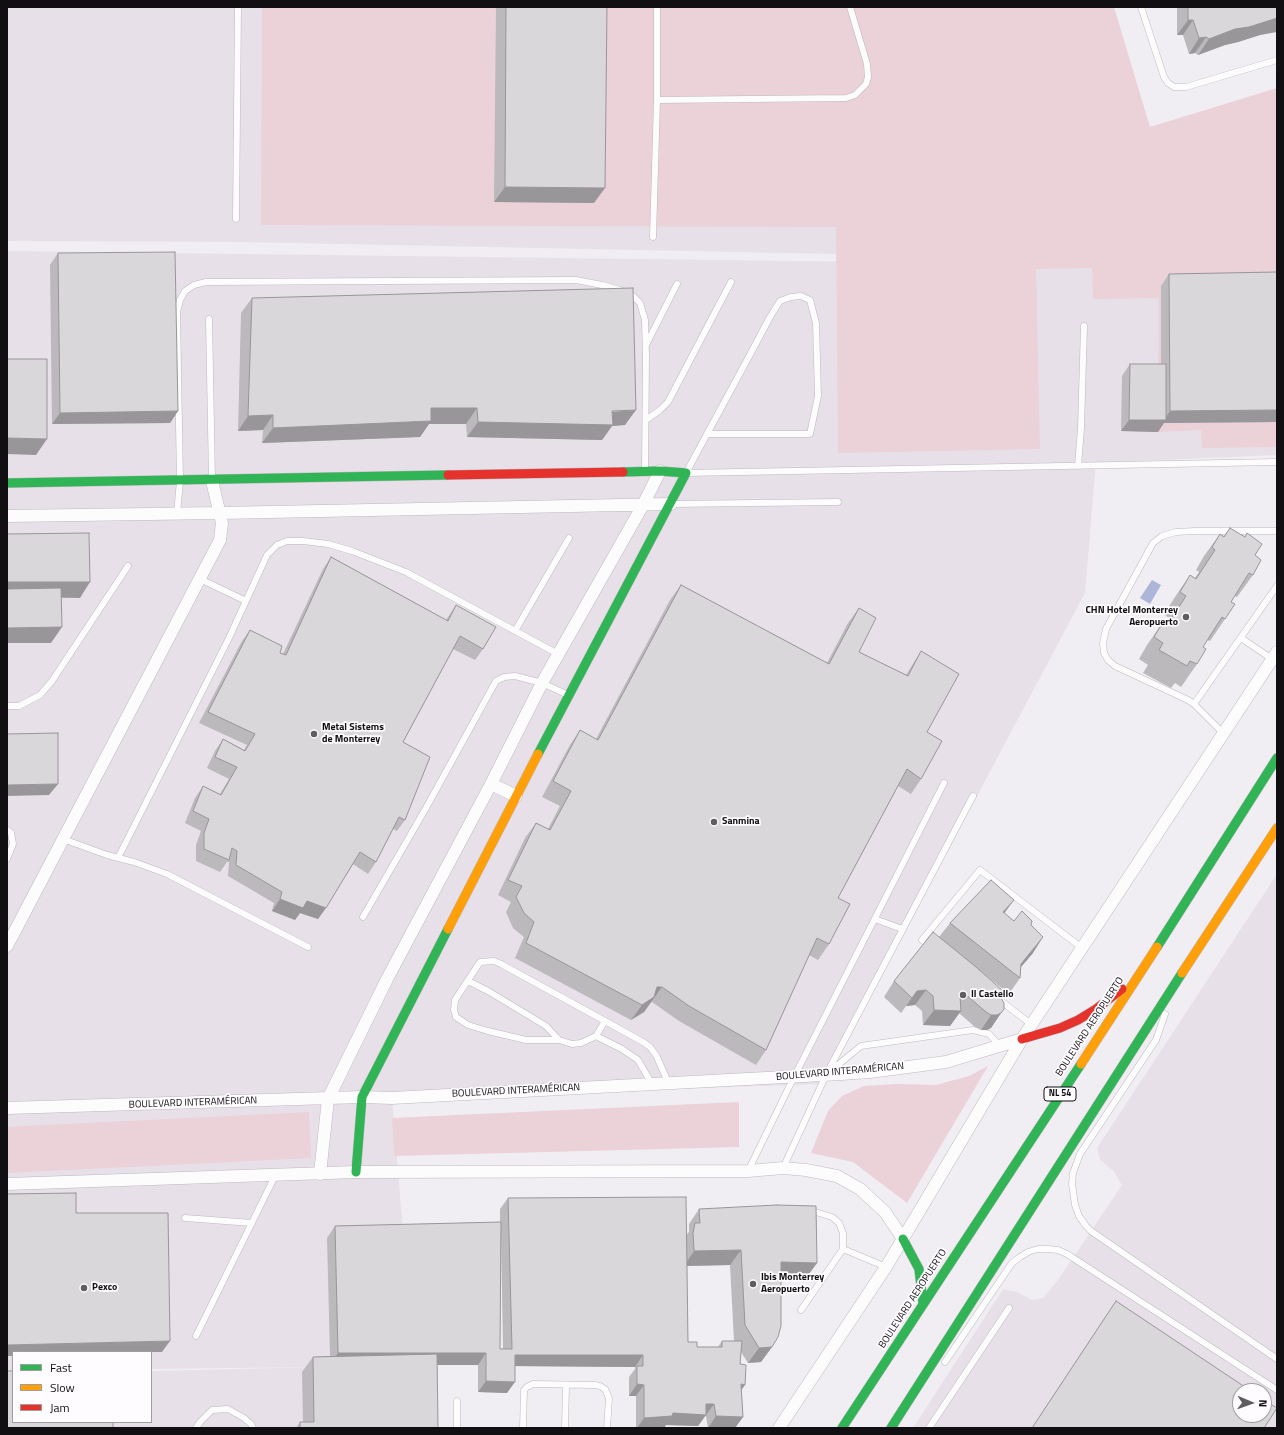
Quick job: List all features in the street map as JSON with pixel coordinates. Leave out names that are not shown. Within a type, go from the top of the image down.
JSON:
[{"type":"main road","points":[[7,483],[180,482],[660,471],[686,473],[516,796],[362,1097],[356,1172]]},
{"type":"main road","name":"BOULEVARD AEROPUERTO","points":[[842,1428],[1144,967],[1277,758]]},
{"type":"main road","points":[[892,1428],[1169,993],[1277,828]]},
{"type":"main road","points":[[1022,1039],[1060,1028],[1096,1009],[1124,987],[1144,967]]},
{"type":"main road","points":[[903,1239],[919,1269],[923,1303]]},
{"type":"street","points":[[320,1174],[328,1099],[387,979],[491,784],[542,683],[643,505],[660,471]]},
{"type":"street","points":[[7,946],[220,540],[222,522],[212,481]]},
{"type":"street","points":[[7,516],[671,504]]},
{"type":"street","points":[[779,1428],[886,1267],[1031,1024],[1274,656]]},
{"type":"street","points":[[491,784],[516,796]]},
{"type":"street","name":"BOULEVARD INTERAMÉRICAN","points":[[7,1108],[362,1097],[392,1098],[826,1075],[870,1072],[946,1062],[1022,1039]]},
{"type":"street","points":[[7,1184],[276,1176],[356,1172],[748,1171],[783,1168],[806,1170],[838,1176],[860,1189],[885,1212],[903,1239]]},
{"type":"lane","points":[[236,219],[238,7]]},
{"type":"lane","points":[[653,237],[657,100],[657,7]]},
{"type":"lane","points":[[657,100],[846,98],[854,94],[866,84],[868,77],[867,64],[850,7]]},
{"type":"lane","points":[[1141,7],[1164,77],[1168,83],[1174,87],[1186,87],[1277,60]]},
{"type":"lane","points":[[177,513],[180,482],[177,312],[180,300],[185,291],[194,285],[206,282],[576,280],[602,284],[620,290],[633,296],[640,303],[644,320],[646,346],[645,472]]},
{"type":"lane","points":[[646,420],[668,402],[731,282]]},
{"type":"lane","points":[[646,346],[677,284]]},
{"type":"lane","points":[[707,434],[810,434],[818,396],[816,323],[810,300],[801,296],[791,297],[780,301],[707,434],[686,473],[1277,462]]},
{"type":"lane","points":[[209,319],[212,481]]},
{"type":"lane","points":[[1078,466],[1081,428],[1084,326]]},
{"type":"lane","points":[[671,504],[838,502]]},
{"type":"lane","points":[[1223,734],[1194,704],[1115,666],[1108,660],[1104,653],[1103,643],[1106,630],[1153,543],[1162,536],[1176,532],[1195,531],[1277,531]]},
{"type":"lane","points":[[515,631],[569,538]]},
{"type":"lane","points":[[118,858],[268,555],[277,545],[287,541],[303,541],[328,544],[352,551],[406,572],[558,654]]},
{"type":"lane","points":[[7,706],[19,706],[40,695],[52,681],[128,566]]},
{"type":"lane","points":[[200,579],[246,601]]},
{"type":"lane","points":[[1194,704],[1277,586]]},
{"type":"lane","points":[[1241,638],[1274,656]]},
{"type":"lane","points":[[363,917],[426,808],[496,681],[504,677],[515,676],[542,683],[569,696]]},
{"type":"lane","points":[[748,1171],[794,1077],[944,783]]},
{"type":"lane","points":[[783,1168],[826,1075],[973,796]]},
{"type":"lane","points":[[7,830],[11,833],[13,844],[7,858]]},
{"type":"lane","points":[[63,839],[167,874],[193,886],[308,947]]},
{"type":"lane","points":[[940,953],[922,940],[980,870],[1082,948]]},
{"type":"lane","points":[[875,920],[902,929]]},
{"type":"lane","points":[[605,1021],[596,1036],[581,1043],[572,1044],[559,1040],[526,1040],[506,1036],[468,1024],[456,1017],[454,1010],[455,1000],[480,962],[494,962],[605,1021],[650,1047],[656,1055],[669,1084]]},
{"type":"lane","points":[[468,981],[488,991],[546,1026],[559,1040]]},
{"type":"lane","points":[[1169,993],[1165,1014],[1156,1040],[1080,1154],[1076,1164],[1072,1184],[1074,1206],[1079,1216],[1091,1231],[1277,1359]]},
{"type":"lane","points":[[993,994],[1031,1024]]},
{"type":"lane","points":[[826,1075],[862,1046],[973,1030],[989,1034],[1000,1046]]},
{"type":"lane","points":[[596,1036],[622,1049],[638,1060],[652,1084]]},
{"type":"lane","points":[[196,1336],[276,1176]]},
{"type":"lane","points":[[801,1310],[843,1249],[843,1233],[839,1223],[832,1217],[822,1213],[802,1210]]},
{"type":"lane","points":[[185,1218],[252,1223]]},
{"type":"lane","points":[[843,1249],[886,1267]]},
{"type":"lane","points":[[941,1369],[1012,1263],[1028,1252],[1048,1249],[1058,1250],[1067,1254],[1277,1390]]},
{"type":"lane","points":[[929,1428],[1009,1308]]},
{"type":"lane","points":[[523,1428],[524,1390],[534,1384],[595,1385],[605,1389],[609,1398],[607,1428]]},
{"type":"lane","points":[[565,1428],[566,1385]]},
{"type":"lane","points":[[457,1401],[457,1428]]},
{"type":"lane","points":[[196,1428],[212,1410],[228,1409],[244,1418],[253,1428]]},
{"type":"shaded area","points":[[7,7],[1101,7],[1150,127],[1277,92],[1277,263],[240,242],[7,241]]},
{"type":"shaded area","points":[[262,7],[1114,7],[1150,127],[1277,88],[1277,447],[1202,448],[1201,430],[1158,432],[1159,298],[1093,299],[1092,268],[1036,269],[1040,449],[838,453],[836,227],[261,225]]},
{"type":"shaded area","points":[[7,251],[1277,267],[1277,455],[1096,463],[1085,593],[824,1084],[392,1098],[414,1365],[414,1428],[7,1428],[12,1423],[152,1423],[152,1371],[320,1367],[152,1369],[152,1351],[12,1351],[12,1372],[7,1372]]},
{"type":"shaded area","points":[[1277,874],[1277,1428],[913,1428],[1003,1289],[1017,1292],[1032,1300],[1043,1298],[1058,1280],[1122,1185],[1114,1172],[1100,1159],[1097,1148]]},
{"type":"shaded area","points":[[988,1066],[907,1203],[853,1162],[811,1153],[828,1111],[842,1096],[864,1086],[896,1084],[936,1085],[969,1076]]},
{"type":"shaded area","points":[[739,1102],[739,1147],[394,1156],[392,1118]]},
{"type":"shaded area","points":[[309,1112],[311,1158],[7,1173],[7,1127]]},
{"type":"water","points":[[1152,580],[1161,585],[1150,604],[1140,598]]},
{"type":"building","points":[[506,7],[607,7],[605,188],[505,187]]},
{"type":"building","points":[[1188,7],[1277,7],[1277,18],[1249,27],[1235,29],[1209,39],[1206,37],[1199,38],[1193,20],[1188,20]]},
{"type":"building","points":[[175,252],[178,411],[60,413],[58,253]]},
{"type":"building","points":[[1277,272],[1277,410],[1170,411],[1169,274]]},
{"type":"building","points":[[633,288],[636,410],[612,411],[613,425],[478,422],[477,408],[431,408],[431,421],[273,428],[273,415],[248,416],[252,298]]},
{"type":"building","points":[[7,359],[47,359],[47,439],[7,438]]},
{"type":"building","points":[[1130,364],[1166,364],[1166,420],[1129,420]]},
{"type":"building","points":[[1230,528],[1245,537],[1247,533],[1262,544],[1255,555],[1261,560],[1253,575],[1249,573],[1231,602],[1235,604],[1225,619],[1222,617],[1203,647],[1206,649],[1197,664],[1190,661],[1187,666],[1159,650],[1163,643],[1154,637],[1163,622],[1167,625],[1186,596],[1180,592],[1190,575],[1196,579],[1215,550],[1212,547],[1220,534],[1224,537]]},
{"type":"building","points":[[89,533],[90,582],[7,582],[7,534]]},
{"type":"building","name":"Metal Sistems de Monterrey","points":[[331,557],[448,621],[456,605],[496,627],[483,649],[460,636],[403,742],[430,757],[405,820],[399,817],[376,862],[360,852],[326,908],[307,901],[303,908],[280,899],[282,892],[236,865],[237,851],[232,848],[229,860],[204,849],[204,833],[209,819],[193,811],[203,786],[221,795],[237,767],[215,757],[223,739],[245,751],[255,734],[208,712],[250,630],[282,646],[280,653],[286,655]]},
{"type":"building","name":"Sanmina","points":[[681,585],[829,664],[859,608],[876,618],[859,652],[908,676],[921,651],[959,674],[927,732],[942,741],[921,779],[907,769],[838,898],[850,904],[829,944],[817,938],[766,1050],[689,1006],[662,987],[657,987],[654,997],[642,1005],[526,943],[534,922],[524,913],[516,897],[522,886],[508,880],[536,823],[550,830],[571,791],[553,781],[580,730],[598,740]]},
{"type":"building","points":[[61,588],[62,627],[7,628],[7,589]]},
{"type":"building","points":[[58,733],[58,784],[7,785],[7,734]]},
{"type":"building","points":[[991,880],[1014,900],[1003,912],[1014,921],[1022,911],[1032,921],[1031,925],[1043,937],[1021,964],[1020,978],[950,923]]},
{"type":"building","points":[[933,932],[1003,991],[1000,996],[1004,1003],[1004,1009],[1001,1013],[991,1015],[963,992],[960,996],[961,1011],[934,1010],[933,996],[926,990],[917,991],[912,998],[894,981]]},
{"type":"building","name":"Pexco","points":[[76,1193],[76,1213],[168,1213],[170,1341],[7,1345],[7,1194]]},
{"type":"building","points":[[686,1197],[688,1342],[697,1342],[697,1347],[722,1347],[722,1341],[742,1341],[740,1364],[746,1365],[745,1385],[741,1384],[743,1417],[716,1416],[714,1404],[706,1404],[706,1415],[673,1413],[672,1416],[644,1418],[644,1385],[637,1384],[637,1366],[643,1366],[643,1355],[515,1355],[515,1382],[486,1381],[486,1353],[338,1353],[335,1226],[501,1222],[500,1349],[512,1349],[508,1198]]},
{"type":"building","points":[[777,1205],[816,1206],[817,1263],[781,1262],[781,1326],[778,1337],[772,1347],[759,1348],[745,1325],[741,1250],[694,1251],[693,1233],[695,1223],[700,1223],[699,1209]]},
{"type":"building","points":[[1116,1301],[1239,1383],[1232,1383],[1232,1423],[1267,1423],[1264,1428],[1032,1428]]},
{"type":"building","points":[[437,1354],[438,1428],[300,1428],[300,1422],[314,1422],[313,1357]]},
{"type":"building","points":[[7,1371],[12,1371],[12,1423],[113,1423],[113,1428],[7,1428]]},
{"type":"building","points":[[1272,1405],[1277,1408],[1272,1416]]},
{"type":"traffic: fast","points":[[538,754],[686,473],[660,471],[623,472]]},
{"type":"traffic: fast","points":[[7,483],[448,475]]},
{"type":"traffic: fast","points":[[1157,947],[1277,758]]},
{"type":"traffic: fast","points":[[356,1172],[362,1097],[448,929]]},
{"type":"traffic: fast","points":[[891,1428],[1182,973]]},
{"type":"traffic: fast","points":[[842,1428],[1081,1064]]},
{"type":"traffic: fast","points":[[903,1239],[919,1269],[923,1303]]},
{"type":"traffic: slow","points":[[448,929],[538,754]]},
{"type":"traffic: slow","points":[[1182,973],[1277,828]]},
{"type":"traffic: slow","points":[[1081,1064],[1157,947]]},
{"type":"traffic: jam","points":[[448,475],[623,472]]},
{"type":"traffic: jam","points":[[1022,1039],[1060,1028],[1078,1020],[1096,1009],[1122,989]]},
{"type":"place","name":"CHN Hotel Monterrey Aeropuerto","points":[[1186,617]]},
{"type":"place","name":"Metal Sistems de Monterrey","points":[[314,734]]},
{"type":"place","name":"Sanmina","points":[[714,822]]},
{"type":"place","name":"Il Castello","points":[[963,995]]},
{"type":"place","name":"Ibis Monterrey Aeropuerto","points":[[753,1284]]},
{"type":"place","name":"Pexco","points":[[84,1288]]}]
